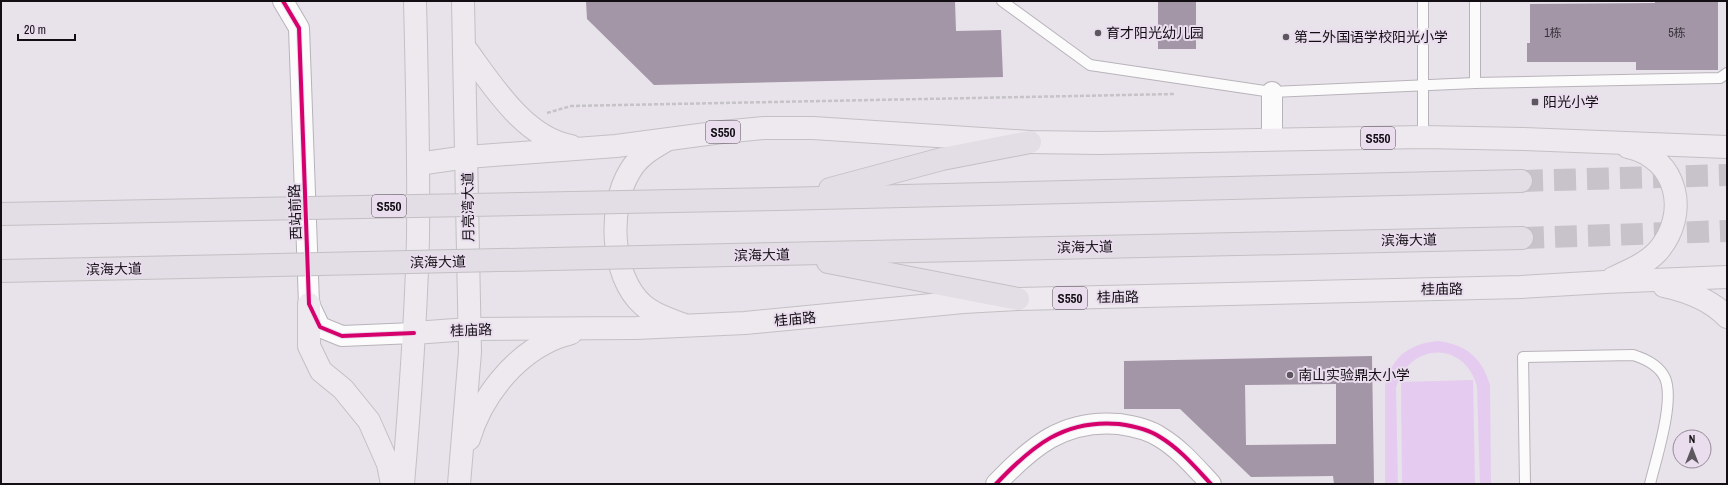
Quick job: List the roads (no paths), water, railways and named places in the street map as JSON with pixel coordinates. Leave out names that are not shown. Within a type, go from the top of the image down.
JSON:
[{"type":"highway","points":[[778,199],[827,190],[942,159],[1030,142]]},
{"type":"highway","name":"S550","points":[[1,214],[778,199],[1521,181]]},
{"type":"highway","name":"滨海大道","points":[[1,271],[1522,238]]},
{"type":"highway","points":[[777,254],[838,264],[1018,299]]},
{"type":"main road","points":[[403,484],[414,333],[418,164],[415,1]]},
{"type":"main road","name":"月亮湾大道","points":[[460,476],[470,352],[468,157],[463,1]]},
{"type":"main road","points":[[464,48],[496,90],[522,120],[538,133],[560,144],[586,148]]},
{"type":"main road","name":"S550","points":[[418,164],[468,157],[667,140],[764,128],[813,128],[1030,142],[1423,137],[1727,147]]},
{"type":"main road","points":[[1673,145],[1708,141],[1727,135]]},
{"type":"main road","points":[[667,140],[646,152],[630,169],[621,188],[616,213],[616,239],[620,265],[629,287],[643,305],[664,318],[688,326]]},
{"type":"main road","points":[[1605,282],[1638,266],[1657,252],[1670,235],[1675,222],[1676,205],[1673,187],[1667,173],[1657,160],[1638,149],[1610,142]]},
{"type":"main road","name":"桂庙路","points":[[414,333],[469,329],[688,326],[798,319],[963,302],[1018,299],[1521,287],[1727,277]]},
{"type":"main road","points":[[1633,281],[1685,291],[1704,299],[1727,317]]},
{"type":"main road","points":[[309,304],[310,346],[322,371],[344,389],[369,421],[388,464],[392,484]]},
{"type":"main road","points":[[460,476],[472,429],[483,406],[493,390],[510,370],[530,353],[551,340],[573,332],[601,328]]},
{"type":"street","name":"西站前路","points":[[283,1],[299,28],[309,304],[320,327],[342,336],[414,333]]},
{"type":"street","points":[[1272,92],[1272,140]]},
{"type":"street","points":[[996,484],[1017,462],[1036,446],[1057,434],[1081,425],[1107,423],[1132,426],[1158,436],[1178,450],[1212,484]]},
{"type":"lane","points":[[1002,1],[1090,65],[1272,92],[1475,83],[1720,78],[1727,73]]},
{"type":"lane","points":[[1423,1],[1423,137]]},
{"type":"lane","points":[[1475,1],[1475,83]]},
{"type":"lane","points":[[1525,484],[1523,357],[1633,355],[1645,359],[1656,366],[1664,377],[1668,389],[1665,421],[1650,484]]},
{"type":"tunnel","points":[[1521,181],[1727,175]]},
{"type":"tunnel","points":[[1522,238],[1727,231]]},
{"type":"place","name":"育才阳光幼儿园","points":[[1098,33]]},
{"type":"place","name":"第二外国语学校阳光小学","points":[[1286,37]]},
{"type":"place","name":"阳光小学","points":[[1535,102]]},
{"type":"place","name":"南山实验鼎太小学","points":[[1290,375]]}]
